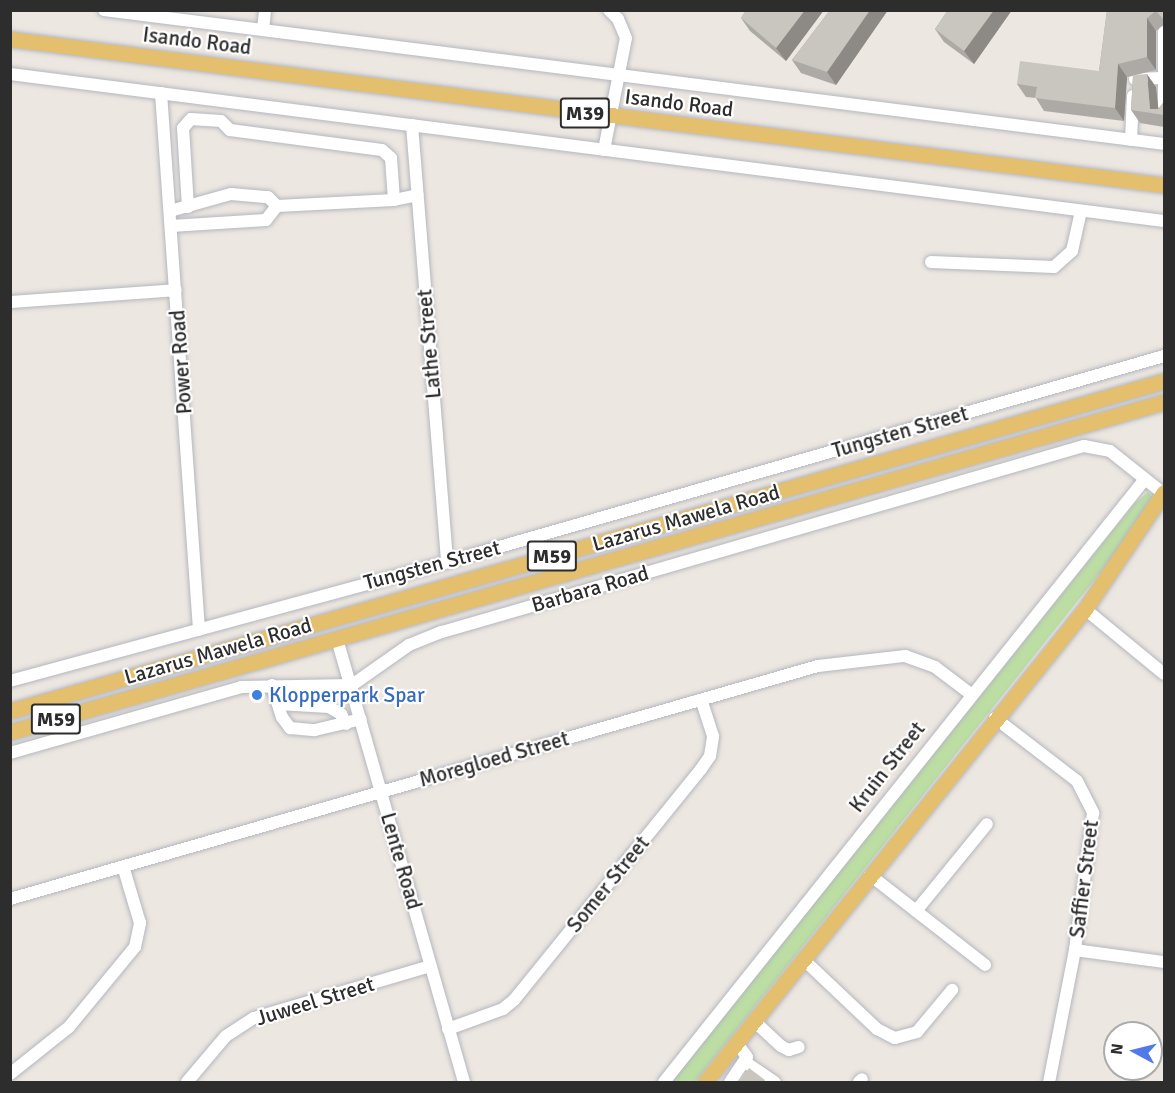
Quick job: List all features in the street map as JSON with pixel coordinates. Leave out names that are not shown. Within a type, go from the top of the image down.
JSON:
[{"type":"main road","name":"Isando Road","points":[[10,39],[1164,185]]},
{"type":"main road","name":"Lazarus Mawela Road","points":[[10,711],[1164,381]]},
{"type":"main road","name":"Lazarus Mawela Road","points":[[10,732],[1164,402]]},
{"type":"main road","points":[[705,1083],[995,718],[1085,609],[1164,493]]},
{"type":"main road","points":[[266,637],[312,633],[337,639]]},
{"type":"street","name":"Isando Road","points":[[104,10],[618,73],[1164,144]]},
{"type":"street","points":[[263,30],[265,10]]},
{"type":"street","points":[[604,150],[626,38],[618,19],[609,10]]},
{"type":"street","points":[[1164,32],[1162,78],[1164,115]]},
{"type":"street","points":[[10,74],[1164,220]]},
{"type":"street","points":[[1131,140],[1134,81],[1162,78]]},
{"type":"street","name":"Power Road","points":[[161,93],[199,630]]},
{"type":"street","points":[[188,207],[184,124],[190,119],[221,121],[230,130],[382,150],[391,158],[393,200]]},
{"type":"street","name":"Lathe Street","points":[[412,125],[447,562]]},
{"type":"street","points":[[170,211],[231,194],[268,197],[277,206],[393,200],[417,195]]},
{"type":"street","points":[[171,226],[266,220],[277,206]]},
{"type":"street","points":[[930,262],[1054,267],[1072,251],[1081,211]]},
{"type":"street","points":[[10,302],[176,290]]},
{"type":"street","name":"Tungsten Street","points":[[10,681],[447,562],[1164,356]]},
{"type":"street","name":"Barbara Road","points":[[351,685],[410,645],[442,632],[1084,446],[1110,451],[1164,493]]},
{"type":"street","name":"Kruin Street","points":[[664,1083],[1145,480]]},
{"type":"street","points":[[1085,609],[1164,674]]},
{"type":"street","name":"Lente Road","points":[[337,639],[464,1083]]},
{"type":"street","name":"Moregloed Street","points":[[10,898],[818,666],[889,655],[928,663],[972,695]]},
{"type":"street","points":[[10,753],[233,689],[272,685],[351,685]]},
{"type":"street","points":[[272,685],[278,704],[290,728],[315,730],[361,719]]},
{"type":"street","name":"Somer Street","points":[[448,1029],[503,1009],[514,1000],[701,769],[710,756],[713,736],[701,700]]},
{"type":"street","points":[[278,704],[329,707],[341,714],[346,724]]},
{"type":"street","name":"Saffier Street","points":[[995,718],[1068,773],[1090,801],[1093,819],[1075,950],[1049,1083]]},
{"type":"street","points":[[916,911],[987,824]]},
{"type":"street","points":[[10,1074],[69,1028],[135,947],[140,924],[123,867]]},
{"type":"street","points":[[870,875],[985,964]]},
{"type":"street","points":[[1075,950],[1164,962]]},
{"type":"street","points":[[803,959],[877,1029],[895,1038],[917,1032],[952,990]]},
{"type":"street","name":"Juweel Street","points":[[187,1083],[226,1036],[254,1018],[431,966]]},
{"type":"street","points":[[754,1021],[789,1050],[799,1047]]},
{"type":"street","points":[[730,1083],[745,1062],[746,1051],[736,1043]]},
{"type":"street","points":[[745,1062],[775,1083]]},
{"type":"green space","points":[[1148,492],[1153,498],[1127,539],[695,1082],[671,1082],[1134,504]]},
{"type":"building","points":[[746,10],[805,10],[776,48],[741,18]]},
{"type":"building","points":[[830,10],[870,10],[827,72],[792,60]]},
{"type":"building","points":[[948,10],[994,10],[964,51],[935,29]]},
{"type":"building","points":[[1107,10],[1164,10],[1164,115],[1131,110],[1133,75],[1147,74],[1150,109],[1159,109],[1163,103],[1163,19],[1156,11],[1147,18],[1147,57],[1118,64],[1115,108],[1035,98],[1037,87],[1017,84],[1020,61],[1099,71]]},
{"type":"building","points":[[749,1068],[765,1080],[763,1083],[738,1083]]},
{"type":"place","name":"Klopperpark Spar","points":[[257,695]]}]
